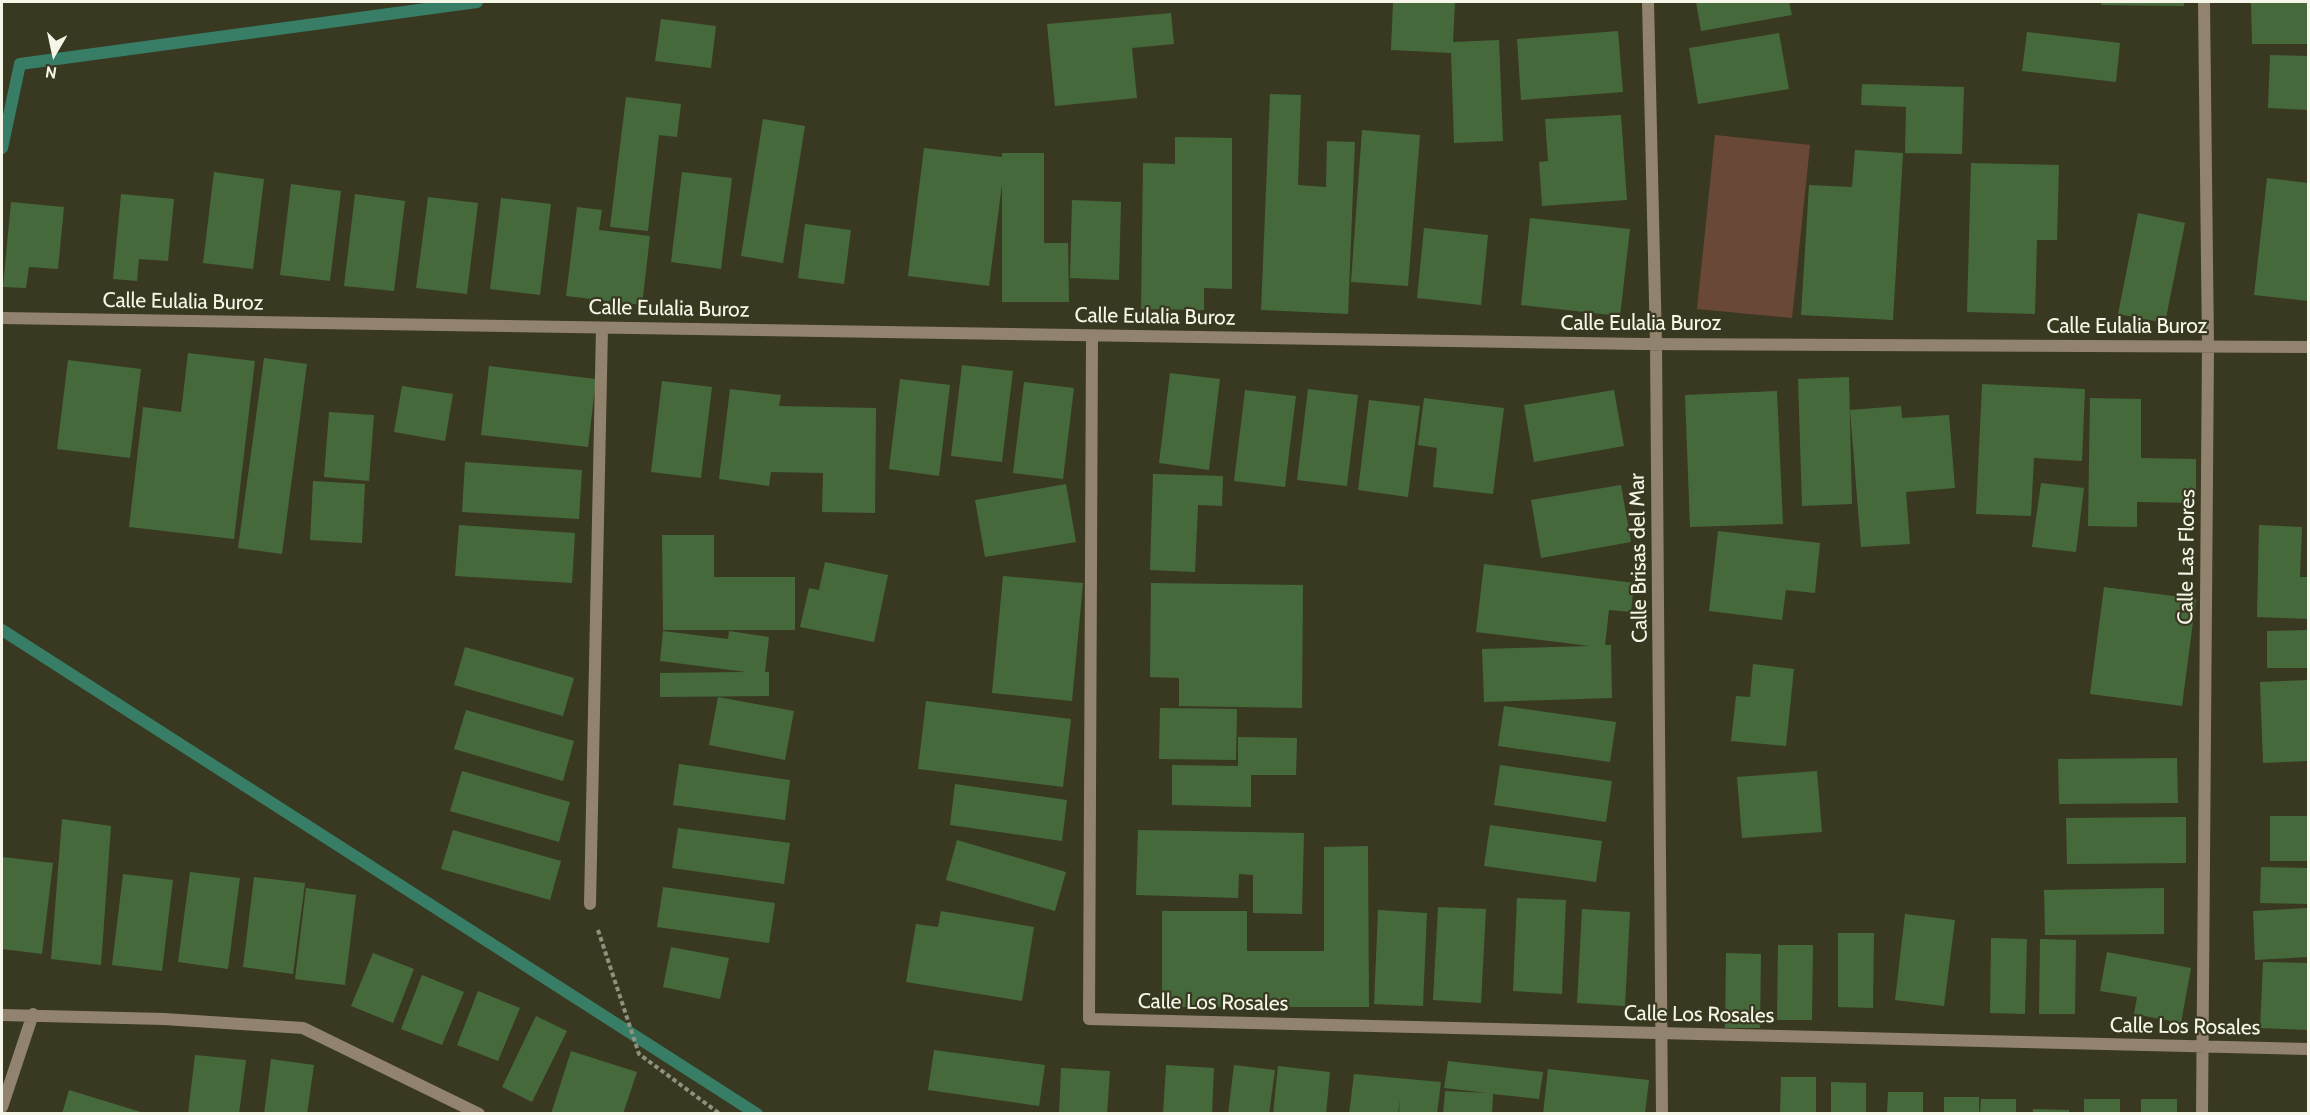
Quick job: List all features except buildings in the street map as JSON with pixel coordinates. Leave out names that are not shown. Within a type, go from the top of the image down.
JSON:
[{"type":"street","name":"Calle Brisas del Mar","points":[[1648,2],[1656,344],[1662,1113]]},
{"type":"street","name":"Calle Las Flores","points":[[2202,1113],[2208,347],[2204,2]]},
{"type":"street","name":"Calle Eulalia Buroz","points":[[2,318],[1656,344],[2308,347]]},
{"type":"street","points":[[590,904],[602,328]]},
{"type":"street","name":"Calle Los Rosales","points":[[1092,336],[1089,1019],[2308,1049]]},
{"type":"street","points":[[2,1016],[33,1014],[303,1028],[479,1113]]},
{"type":"street","points":[[2,1107],[33,1014]]},
{"type":"path","points":[[590,904],[639,1054],[720,1113]]},
{"type":"shaded area","points":[[1715,135],[1810,145],[1792,318],[1697,309]]},
{"type":"waterway","points":[[2,148],[20,64],[477,2]]},
{"type":"waterway","points":[[2,630],[757,1114]]}]
